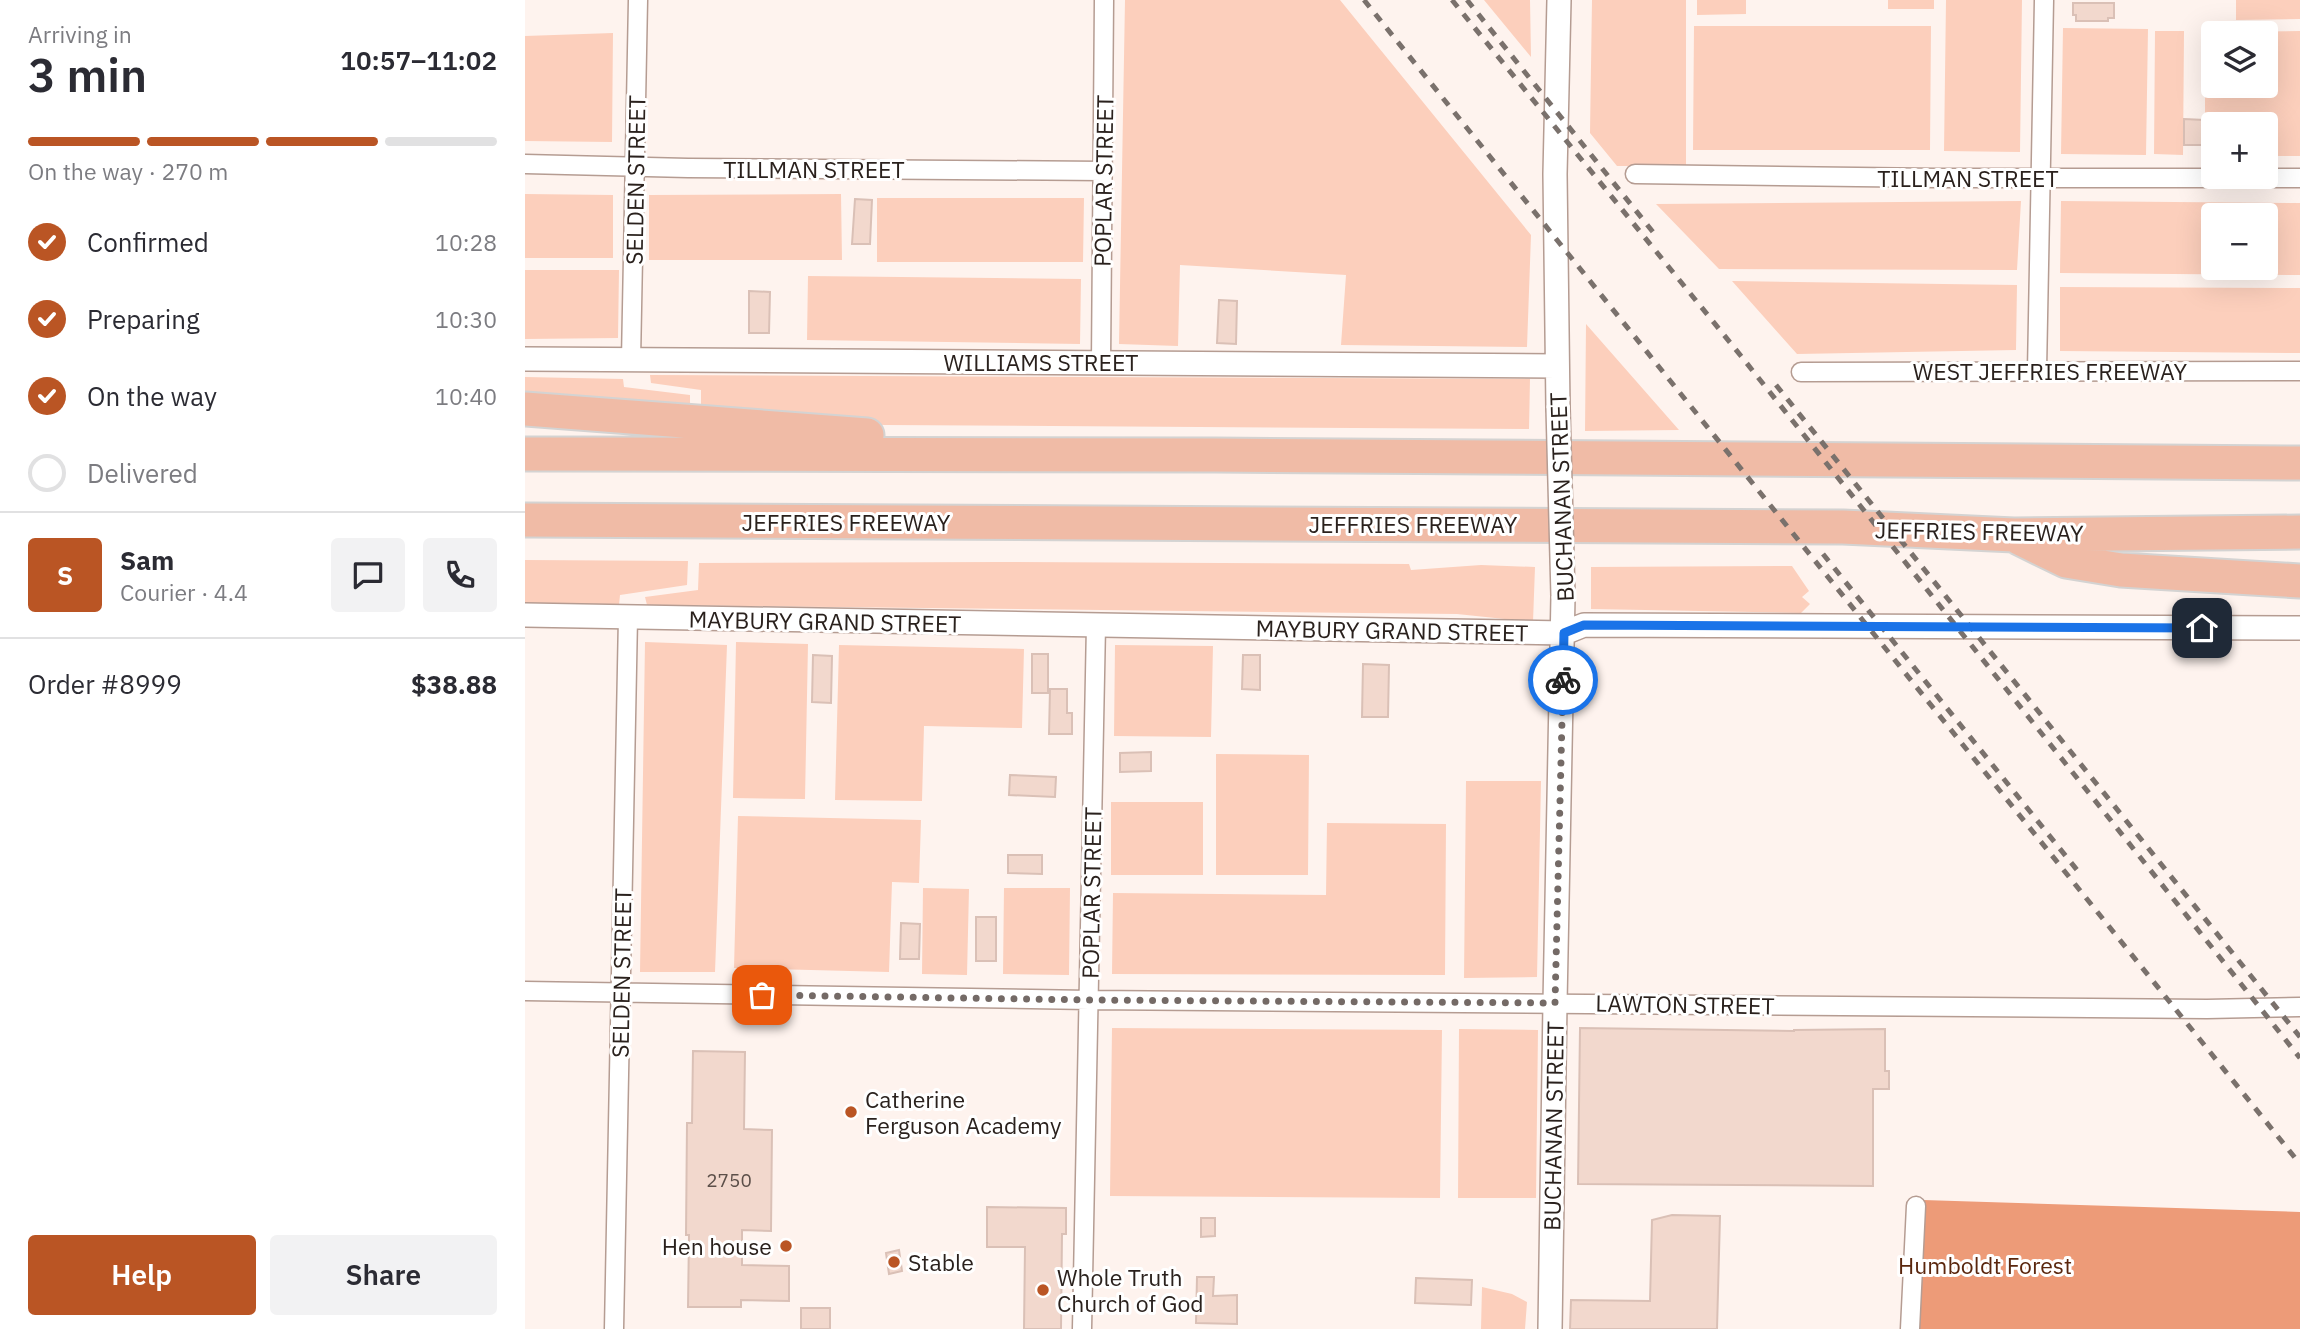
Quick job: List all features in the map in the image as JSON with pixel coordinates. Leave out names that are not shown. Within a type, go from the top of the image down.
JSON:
[{"type":"highway","points":[[525,409],[1142,457]]},
{"type":"highway","points":[[2162,462],[2300,440]]},
{"type":"highway","points":[[525,454],[1142,457],[1215,455],[2300,463]]},
{"type":"highway","name":"JEFFRIES FREEWAY","points":[[525,520],[1843,527],[2014,535],[2300,531]]},
{"type":"highway","points":[[525,527],[596,521]]},
{"type":"highway","points":[[2014,535],[2066,561],[2121,570],[2300,581]]},
{"type":"street","name":"SELDEN STREET","points":[[631,360],[638,0]]},
{"type":"street","name":"POPLAR STREET","points":[[1101,363],[1104,0]]},
{"type":"street","name":"BUCHANAN STREET","points":[[1551,1329],[1564,633],[1555,174],[1559,0]]},
{"type":"street","points":[[2037,371],[2044,0]]},
{"type":"street","name":"TILLMAN STREET","points":[[525,164],[1103,171]]},
{"type":"street","name":"TILLMAN STREET","points":[[1635,174],[1937,178],[2300,178]]},
{"type":"street","name":"WILLIAMS STREET","points":[[525,359],[1557,366]]},
{"type":"street","name":"WEST JEFFRIES FREEWAY","points":[[1801,372],[2300,371]]},
{"type":"street","name":"MAYBURY GRAND STREET","points":[[525,615],[1564,633],[1584,625],[2300,628]]},
{"type":"street","name":"SELDEN STREET","points":[[614,1329],[628,617]]},
{"type":"street","name":"POPLAR STREET","points":[[1082,1329],[1096,625]]},
{"type":"street","name":"LAWTON STREET","points":[[525,991],[1089,1000],[2207,1009],[2300,1007]]},
{"type":"street","points":[[1910,1329],[1916,1206]]},
{"type":"shaded area","points":[[1125,0],[1340,0],[1531,235],[1527,347],[1341,345],[1346,275],[1180,265],[1178,346],[1119,344]]},
{"type":"shaded area","points":[[1484,0],[1530,0],[1531,57]]},
{"type":"shaded area","points":[[1592,0],[1686,0],[1686,166],[1617,166],[1590,133]]},
{"type":"shaded area","points":[[1697,0],[1746,0],[1746,14],[1697,15]]},
{"type":"shaded area","points":[[1888,0],[1934,0],[1934,9],[1888,9]]},
{"type":"shaded area","points":[[1946,0],[2022,0],[2020,152],[1944,151]]},
{"type":"shaded area","points":[[2236,0],[2300,0],[2300,19],[2236,20]]},
{"type":"shaded area","points":[[1694,26],[1931,26],[1930,150],[1693,150]]},
{"type":"shaded area","points":[[2063,28],[2148,29],[2146,155],[2061,154]]},
{"type":"shaded area","points":[[2155,31],[2184,31],[2183,155],[2154,154]]},
{"type":"shaded area","points":[[2278,31],[2300,31],[2300,156],[2278,156],[2278,112],[2205,112],[2205,98],[2278,98]]},
{"type":"shaded area","points":[[613,33],[612,142],[525,141],[525,36]]},
{"type":"shaded area","points":[[525,194],[613,195],[613,258],[525,258]]},
{"type":"shaded area","points":[[841,194],[842,260],[649,260],[649,195]]},
{"type":"shaded area","points":[[877,198],[1084,198],[1083,262],[877,262]]},
{"type":"shaded area","points":[[2021,201],[2017,270],[1719,269],[1656,204]]},
{"type":"shaded area","points":[[2061,201],[2300,203],[2300,275],[2278,275],[2278,203],[2201,203],[2201,274],[2060,273]]},
{"type":"shaded area","points":[[525,270],[619,270],[618,338],[525,339]]},
{"type":"shaded area","points":[[808,276],[1081,279],[1080,344],[807,340]]},
{"type":"shaded area","points":[[1732,281],[2017,285],[2016,350],[1797,354]]},
{"type":"shaded area","points":[[2060,287],[2300,288],[2300,353],[2060,351]]},
{"type":"shaded area","points":[[1586,324],[1679,430],[1585,431]]},
{"type":"shaded area","points":[[650,375],[1530,379],[1529,429],[781,422],[701,416],[701,390],[651,383]]},
{"type":"shaded area","points":[[525,377],[623,379],[624,387],[690,395],[690,415],[525,402]]},
{"type":"shaded area","points":[[525,560],[688,561],[687,585],[620,595],[619,605],[525,604]]},
{"type":"shaded area","points":[[699,563],[1409,564],[1411,570],[1481,565],[1535,567],[1533,622],[1457,614],[647,605],[645,597],[698,590]]},
{"type":"shaded area","points":[[1792,566],[1809,591],[1802,597],[1810,604],[1801,613],[1591,609],[1591,567]]},
{"type":"shaded area","points":[[645,642],[727,645],[715,972],[640,972]]},
{"type":"shaded area","points":[[736,642],[808,644],[805,799],[733,798]]},
{"type":"shaded area","points":[[839,645],[1024,649],[1022,728],[924,726],[922,801],[835,800]]},
{"type":"shaded area","points":[[1115,645],[1213,646],[1211,737],[1114,736]]},
{"type":"shaded area","points":[[1216,754],[1309,755],[1308,875],[1216,875]]},
{"type":"shaded area","points":[[1466,781],[1541,781],[1537,977],[1464,978]]},
{"type":"shaded area","points":[[1111,802],[1203,802],[1203,875],[1111,875]]},
{"type":"shaded area","points":[[738,816],[921,820],[919,883],[892,882],[889,972],[734,968]]},
{"type":"shaded area","points":[[1327,823],[1446,824],[1445,975],[1112,974],[1113,893],[1326,895]]},
{"type":"shaded area","points":[[923,888],[969,889],[967,975],[922,974]]},
{"type":"shaded area","points":[[1004,888],[1070,888],[1069,975],[1003,974]]},
{"type":"shaded area","points":[[1112,1028],[1442,1030],[1440,1198],[1110,1196]]},
{"type":"shaded area","points":[[1459,1029],[1538,1030],[1536,1198],[1458,1198]]},
{"type":"shaded area","points":[[1482,1287],[1512,1294],[1527,1302],[1525,1329],[1481,1329]]},
{"type":"green space","name":"Humboldt Forest","points":[[1923,1200],[2300,1212],[2300,1329],[1919,1329]]},
{"type":"building","points":[[2073,3],[2114,3],[2114,18],[2108,18],[2108,21],[2076,21]]},
{"type":"building","points":[[2184,119],[2201,120],[2201,145],[2184,145]]},
{"type":"building","points":[[855,199],[872,200],[870,244],[852,244]]},
{"type":"building","points":[[749,291],[770,292],[769,333],[749,333]]},
{"type":"building","points":[[1219,300],[1237,301],[1236,344],[1217,343]]},
{"type":"building","points":[[1032,654],[1048,654],[1048,693],[1032,693]]},
{"type":"building","points":[[813,655],[832,656],[831,703],[812,702]]},
{"type":"building","points":[[1243,655],[1260,655],[1260,690],[1242,689]]},
{"type":"building","points":[[1363,664],[1389,665],[1388,717],[1362,717]]},
{"type":"building","points":[[1050,689],[1067,689],[1067,713],[1072,713],[1072,734],[1049,734]]},
{"type":"building","points":[[1151,752],[1151,771],[1120,772],[1120,753]]},
{"type":"building","points":[[1010,775],[1056,777],[1055,797],[1009,795]]},
{"type":"building","points":[[1008,855],[1042,855],[1042,874],[1008,873]]},
{"type":"building","points":[[976,917],[996,917],[996,961],[976,961]]},
{"type":"building","points":[[901,923],[920,924],[919,959],[900,959]]},
{"type":"building","points":[[1580,1028],[1794,1031],[1885,1029],[1885,1071],[1889,1071],[1889,1089],[1873,1089],[1873,1186],[1578,1184]]},
{"type":"building","points":[[693,1051],[745,1052],[744,1129],[772,1130],[771,1231],[742,1230],[742,1265],[789,1266],[789,1301],[741,1300],[741,1307],[688,1307],[687,1123],[692,1123]]},
{"type":"building","name":"Whole Truth Church of God","points":[[987,1207],[1066,1208],[1066,1234],[1062,1234],[1061,1329],[1024,1329],[1025,1247],[987,1247]]},
{"type":"building","points":[[1672,1215],[1720,1216],[1717,1329],[1570,1329],[1571,1300],[1650,1301],[1652,1220]]},
{"type":"building","points":[[1201,1218],[1215,1218],[1215,1236],[1201,1237]]},
{"type":"building","name":"Stable","points":[[899,1250],[902,1271],[889,1274],[886,1253]]},
{"type":"building","points":[[1197,1277],[1214,1277],[1213,1296],[1237,1295],[1237,1324],[1196,1323]]},
{"type":"building","points":[[1416,1278],[1472,1280],[1471,1305],[1415,1303]]},
{"type":"building","points":[[801,1308],[830,1308],[830,1329],[801,1329]]},
{"type":"railway","points":[[1364,0],[2300,1164]]},
{"type":"railway","points":[[1452,0],[1741,356],[2300,1058]]},
{"type":"railway","points":[[1467,0],[1657,237]]},
{"type":"railway","points":[[1776,385],[2300,1037]]},
{"type":"railway","points":[[1823,554],[2077,870]]},
{"type":"way so far","points":[[762,995],[1555,1003],[1563,680]]},
{"type":"place","name":"Catherine Ferguson Academy","points":[[851,1112]]},
{"type":"place","name":"Hen house","points":[[786,1246]]},
{"type":"place","name":"Stable","points":[[894,1262]]},
{"type":"place","name":"Whole Truth Church of God","points":[[1043,1290]]},
{"type":"route","points":[[1563,680],[1564,633],[1584,625],[2202,628]]}]
